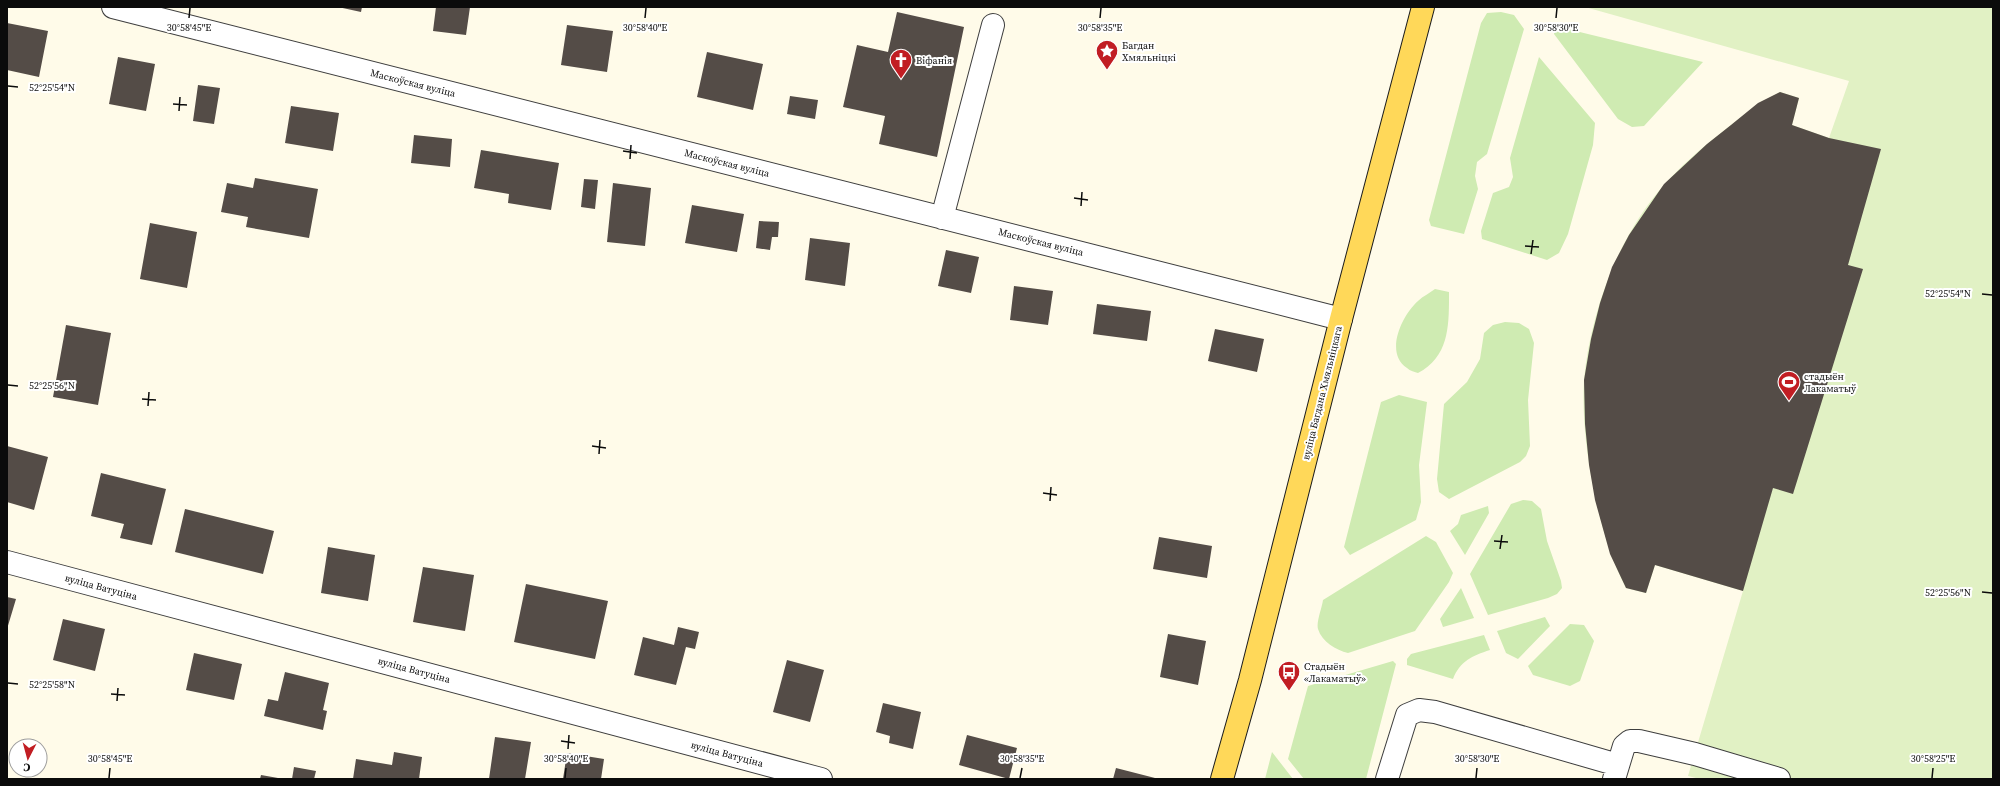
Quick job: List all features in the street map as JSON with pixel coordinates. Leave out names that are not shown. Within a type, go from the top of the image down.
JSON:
[{"type":"main road","name":"вуліца Багдана Хмяльніцкага","points":[[1222,779],[1250,680],[1341,319],[1423,7]]},
{"type":"street","name":"Маскоўская вуліца","points":[[113,7],[1341,319]]},
{"type":"street","points":[[942,218],[993,25]]},
{"type":"street","name":"вуліца Ватуціна","points":[[7,562],[821,779]]},
{"type":"street","points":[[1387,779],[1407,715],[1419,710],[1435,712],[1616,772],[1624,746],[1630,741],[1639,741],[1695,754],[1778,779]]},
{"type":"green space","name":"стадыён Лакаматыў","points":[[1585,7],[1993,7],[1993,779],[1700,779],[1688,776],[1743,591],[1655,565],[1646,593],[1626,588],[1610,550],[1602,525],[1588,459],[1584,419],[1584,380],[1587,354],[1593,328],[1600,302],[1610,276],[1621,250],[1634,226],[1665,184],[1683,165],[1739,118],[1780,92],[1799,98],[1792,125],[1829,138],[1849,81]]},
{"type":"green space","points":[[1501,12],[1514,15],[1524,29],[1487,154],[1477,162],[1475,176],[1478,189],[1464,234],[1431,226],[1429,220],[1481,23],[1487,13]]},
{"type":"green space","points":[[1555,26],[1703,62],[1644,126],[1632,127],[1618,119],[1554,34]]},
{"type":"green space","points":[[1539,57],[1595,123],[1593,145],[1568,234],[1559,253],[1547,260],[1482,239],[1481,231],[1493,193],[1509,187],[1513,177],[1510,158]]},
{"type":"green space","points":[[1435,289],[1449,292],[1449,316],[1446,338],[1436,358],[1429,366],[1418,373],[1408,369],[1400,361],[1396,344],[1398,334],[1401,324],[1412,307],[1420,299]]},
{"type":"green space","points":[[1505,322],[1519,323],[1529,329],[1534,343],[1528,400],[1530,446],[1526,456],[1520,462],[1449,499],[1439,492],[1437,479],[1444,404],[1467,382],[1480,359],[1484,333],[1493,325]]},
{"type":"green space","points":[[1399,395],[1427,402],[1419,465],[1421,502],[1416,520],[1350,555],[1344,547],[1381,402]]},
{"type":"green space","points":[[1523,500],[1532,501],[1541,509],[1547,541],[1562,588],[1557,594],[1548,598],[1488,615],[1470,574],[1511,504]]},
{"type":"green space","points":[[1488,506],[1489,513],[1465,555],[1450,531],[1458,524],[1461,515]]},
{"type":"green space","points":[[1426,536],[1436,542],[1453,573],[1449,582],[1415,631],[1348,653],[1334,648],[1326,642],[1318,629],[1318,619],[1323,600]]},
{"type":"green space","points":[[1461,588],[1474,618],[1443,627],[1440,619]]},
{"type":"green space","points":[[1545,617],[1550,626],[1518,659],[1506,653],[1497,631]]},
{"type":"green space","points":[[1570,624],[1584,625],[1594,641],[1580,681],[1570,686],[1533,675],[1528,666]]},
{"type":"green space","points":[[1484,635],[1490,650],[1463,663],[1453,679],[1407,665],[1407,659],[1411,654]]},
{"type":"green space","points":[[1393,661],[1396,664],[1366,779],[1304,779],[1288,759],[1308,686]]},
{"type":"green space","points":[[1272,752],[1293,779],[1265,779]]},
{"type":"building","points":[[338,7],[362,7],[361,12]]},
{"type":"building","points":[[436,7],[470,7],[466,35],[433,31]]},
{"type":"building","name":"Віфанія","points":[[897,12],[964,27],[937,157],[879,144],[885,116],[843,107],[857,45],[888,52]]},
{"type":"building","points":[[7,23],[48,31],[39,77],[7,70]]},
{"type":"building","points":[[567,25],[613,31],[607,72],[561,65]]},
{"type":"building","points":[[707,52],[763,64],[753,110],[697,97]]},
{"type":"building","points":[[118,57],[155,64],[146,111],[109,104]]},
{"type":"building","points":[[198,85],[220,88],[214,124],[193,121]]},
{"type":"building","points":[[1780,92],[1799,98],[1792,125],[1829,138],[1881,149],[1848,265],[1863,269],[1793,494],[1773,488],[1743,591],[1655,565],[1646,593],[1626,588],[1610,554],[1595,500],[1589,465],[1585,424],[1584,380],[1591,339],[1600,303],[1612,267],[1629,235],[1664,184],[1707,144],[1758,103]]},
{"type":"building","points":[[790,96],[818,100],[815,119],[787,114]]},
{"type":"building","points":[[291,106],[339,113],[333,151],[285,143]]},
{"type":"building","points":[[414,135],[452,139],[450,167],[411,163]]},
{"type":"building","points":[[481,150],[559,163],[551,210],[508,203],[509,194],[474,188]]},
{"type":"building","points":[[255,178],[318,189],[309,238],[246,227],[248,217],[221,212],[227,183],[253,188]]},
{"type":"building","points":[[584,179],[598,180],[595,209],[581,207]]},
{"type":"building","points":[[613,183],[651,188],[645,246],[607,242]]},
{"type":"building","points":[[692,205],[744,214],[737,252],[685,243]]},
{"type":"building","points":[[759,221],[779,222],[778,237],[772,237],[770,250],[756,248]]},
{"type":"building","points":[[150,223],[197,232],[187,288],[140,279]]},
{"type":"building","points":[[810,238],[850,243],[845,286],[805,280]]},
{"type":"building","points":[[946,250],[979,257],[971,293],[938,286]]},
{"type":"building","points":[[1014,286],[1053,291],[1048,325],[1010,320]]},
{"type":"building","points":[[1097,304],[1151,311],[1147,341],[1093,334]]},
{"type":"building","points":[[66,325],[111,333],[98,405],[53,397]]},
{"type":"building","points":[[1215,329],[1264,339],[1257,372],[1208,361]]},
{"type":"building","points":[[7,446],[48,457],[34,510],[7,502]]},
{"type":"building","points":[[101,473],[166,489],[152,545],[120,538],[124,524],[91,516]]},
{"type":"building","points":[[185,509],[274,531],[263,574],[175,552]]},
{"type":"building","points":[[1159,537],[1212,546],[1207,578],[1153,569]]},
{"type":"building","points":[[328,547],[375,555],[368,601],[321,593]]},
{"type":"building","points":[[423,567],[474,575],[465,631],[413,622]]},
{"type":"building","points":[[526,584],[608,601],[595,659],[514,642]]},
{"type":"building","points":[[7,597],[16,599],[7,629]]},
{"type":"building","points":[[63,619],[105,629],[95,671],[53,660]]},
{"type":"building","points":[[678,627],[699,632],[695,649],[686,647],[676,685],[634,675],[643,637],[674,645]]},
{"type":"building","points":[[1168,634],[1206,641],[1198,685],[1160,677]]},
{"type":"building","points":[[194,653],[242,664],[234,700],[186,690]]},
{"type":"building","points":[[787,660],[824,670],[810,722],[773,712]]},
{"type":"building","points":[[285,672],[329,683],[323,710],[327,711],[323,730],[264,716],[268,699],[278,701]]},
{"type":"building","points":[[883,703],[921,712],[913,749],[889,743],[890,736],[876,732]]},
{"type":"building","points":[[967,735],[1017,748],[1009,779],[959,765]]},
{"type":"building","points":[[495,737],[531,742],[525,779],[489,779]]},
{"type":"building","points":[[394,752],[422,757],[419,779],[353,779],[356,759],[392,765]]},
{"type":"building","points":[[567,753],[604,759],[601,779],[563,779]]},
{"type":"building","points":[[294,767],[316,771],[314,779],[292,779]]},
{"type":"building","points":[[1116,768],[1155,778],[1113,779]]},
{"type":"building","points":[[261,775],[278,778],[278,779],[260,779]]},
{"type":"place","name":"Багдан Хмяльніцкі","points":[[1107,70]]},
{"type":"place","name":"Віфанія","points":[[901,80]]},
{"type":"place","name":"стадыён Лакаматыў","points":[[1789,402]]},
{"type":"place","name":"Стадыён «Лакаматыў»","points":[[1289,692]]}]
